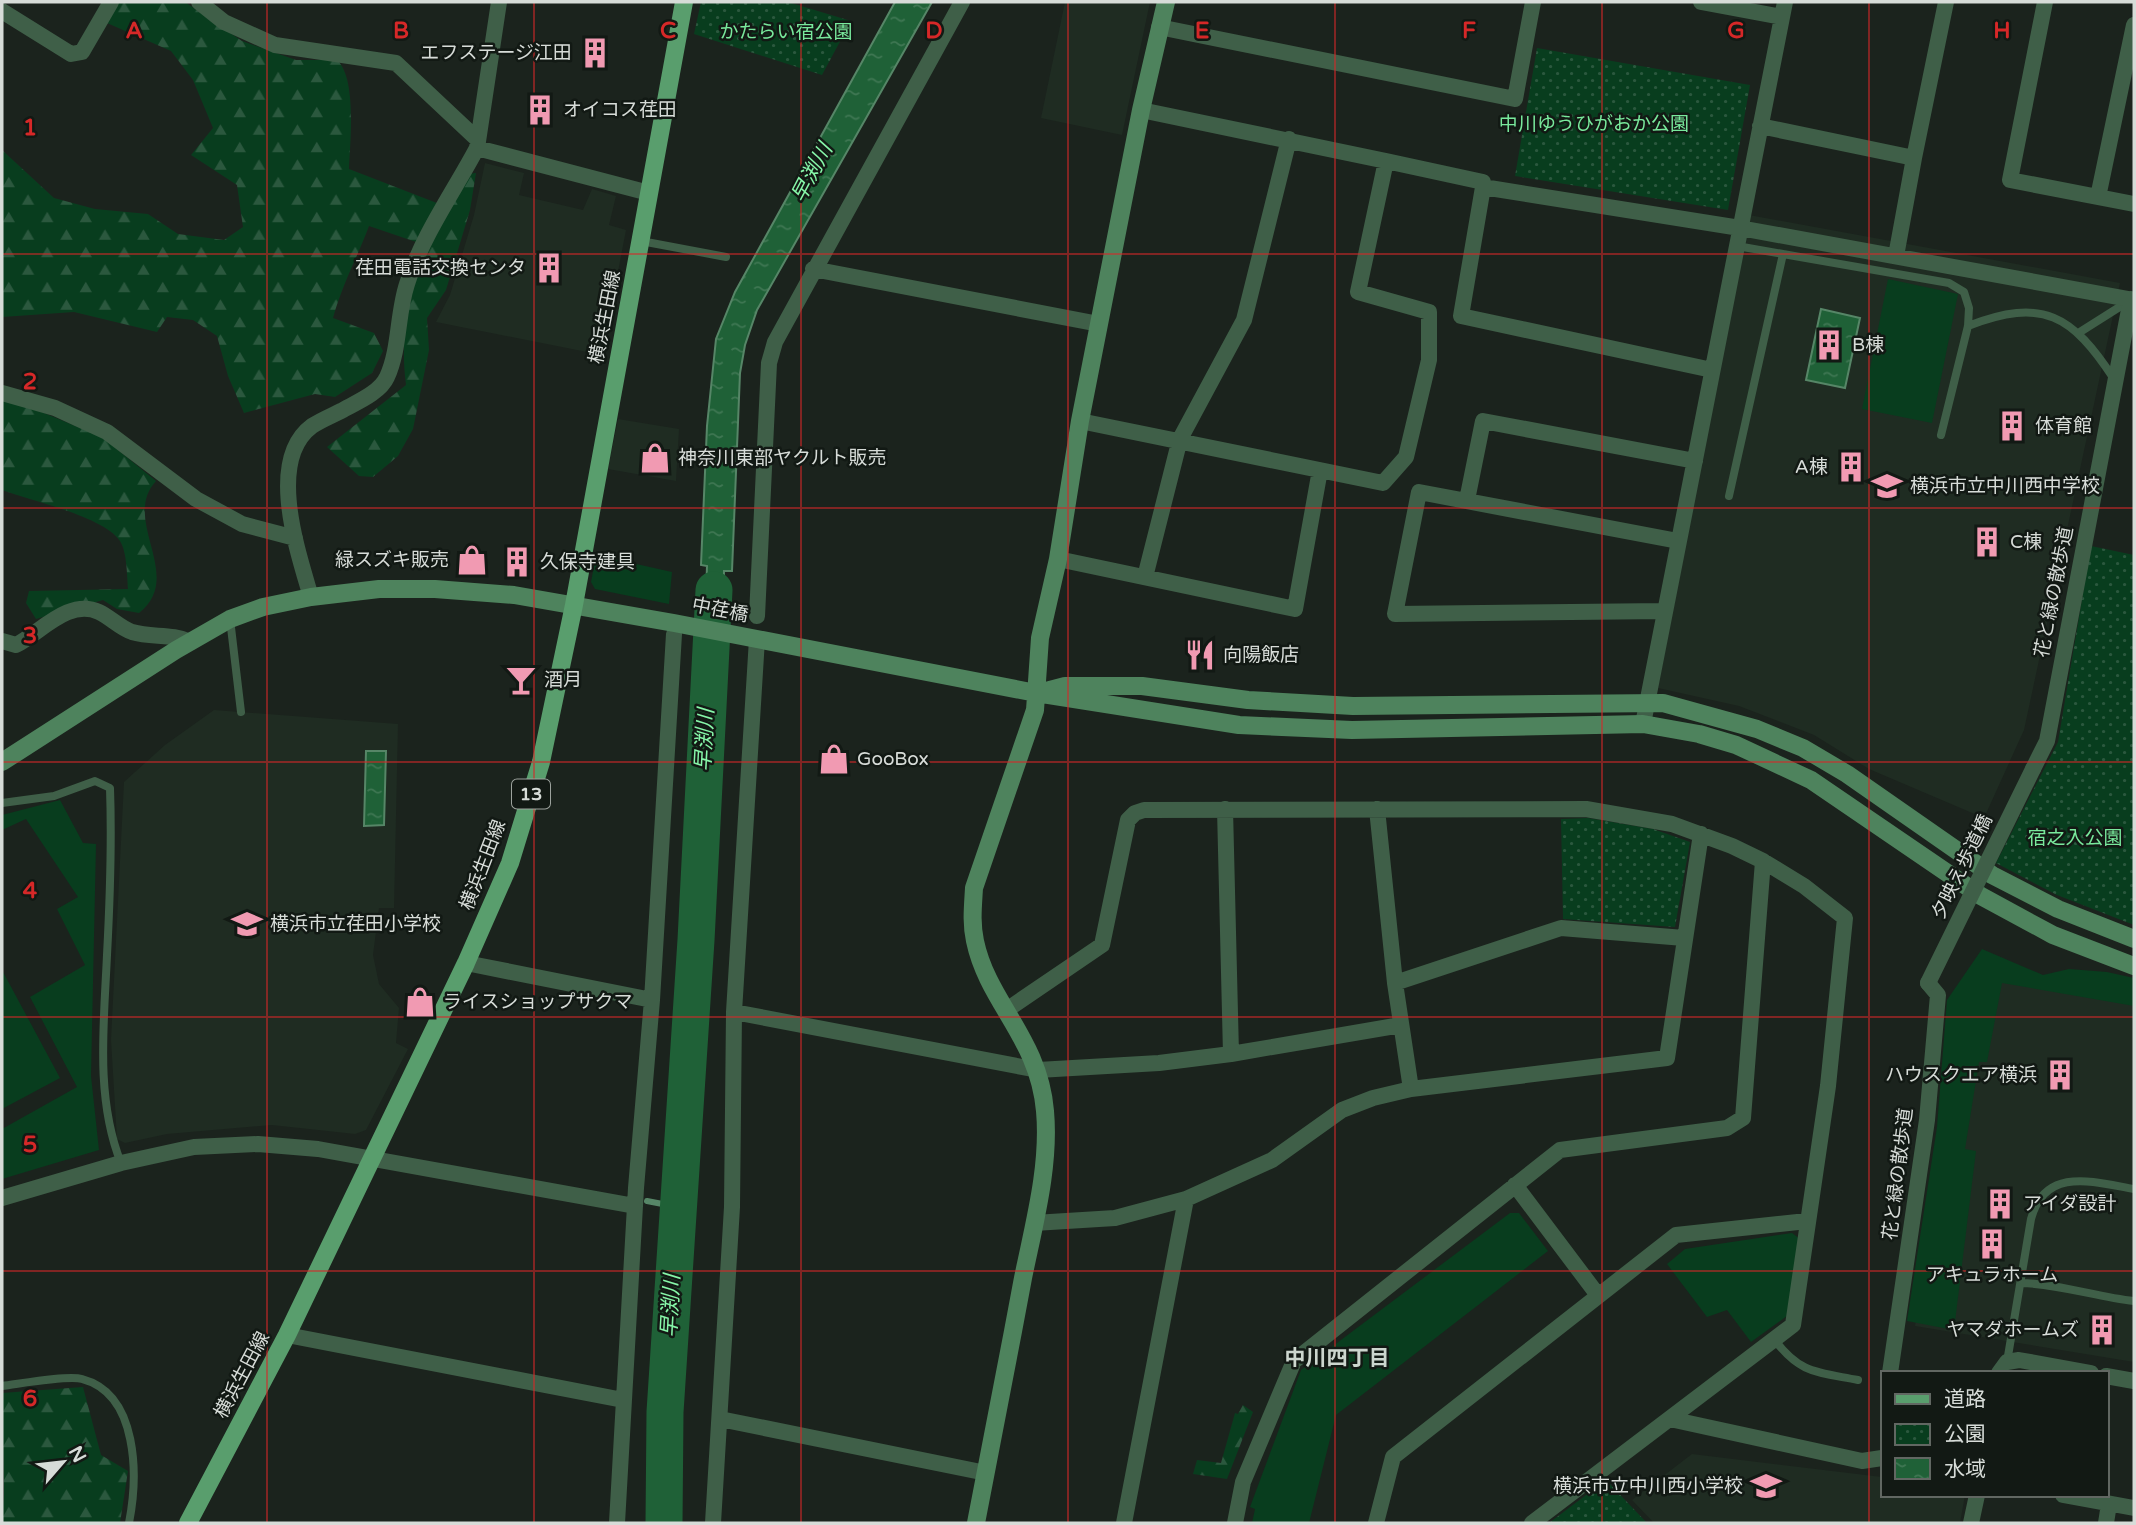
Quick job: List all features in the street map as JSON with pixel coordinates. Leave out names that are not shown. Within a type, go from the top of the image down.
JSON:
[{"type":"main road","name":"横浜生田線","points":[[188,1523],[287,1335],[370,1158],[467,962],[510,863],[541,762],[574,604],[684,2]]},
{"type":"street","points":[[2,11],[71,54],[82,52],[111,2]]},
{"type":"street","points":[[199,2],[224,22],[275,45],[396,63],[477,144],[649,193]]},
{"type":"street","points":[[311,597],[295,538],[288,475],[297,444],[311,427],[362,400],[386,381],[391,366],[398,314],[415,260],[477,144],[499,2]]},
{"type":"street","points":[[757,616],[769,362],[775,342],[962,2]]},
{"type":"street","points":[[976,1523],[1034,1223],[1046,1130],[1038,1070],[1008,1009],[984,970],[975,941],[972,916],[974,888],[1035,709],[1040,638],[1058,559],[1080,422],[1141,110],[1166,2]]},
{"type":"street","points":[[1159,27],[1515,99],[1534,2]]},
{"type":"street","points":[[1643,724],[1783,9],[1701,2]]},
{"type":"street","points":[[1896,256],[1947,2]]},
{"type":"street","points":[[2045,2],[2010,180],[2134,204]]},
{"type":"street","points":[[2098,197],[2134,25]]},
{"type":"street","points":[[1141,110],[1289,139],[1483,182],[1461,316],[1712,370]]},
{"type":"street","points":[[1760,126],[1914,158]]},
{"type":"street","points":[[1144,578],[1180,439],[1244,320],[1289,139]]},
{"type":"street","points":[[1080,422],[1180,439],[1382,483],[1406,457],[1429,360],[1429,312],[1358,292],[1386,161]]},
{"type":"street","points":[[1483,187],[1740,228],[2133,300]]},
{"type":"street","points":[[813,269],[1099,324]]},
{"type":"street","name":"花と緑の散歩道","points":[[2033,769],[2047,741],[2133,300]]},
{"type":"street","points":[[2,393],[55,408],[107,432],[196,499],[242,524],[295,538]]},
{"type":"street","points":[[1467,500],[1483,421],[1695,461]]},
{"type":"street","points":[[1058,559],[1295,609],[1320,470]]},
{"type":"street","points":[[1665,611],[1395,614],[1419,492],[1678,541]]},
{"type":"street","name":"中荏橋","points":[[2,762],[230,619],[263,607],[311,597],[379,589],[435,589],[574,604],[674,629],[757,639],[1036,693],[1239,725],[1352,730],[1643,724],[1699,734],[1774,761],[1811,780],[1981,896],[2053,935],[2134,966]]},
{"type":"street","points":[[2,641],[16,645],[65,613],[80,607],[97,611],[130,632],[174,635],[191,642]]},
{"type":"street","points":[[617,1523],[635,1206],[652,1000],[674,629]]},
{"type":"street","points":[[713,1523],[732,1207],[734,1012],[757,639]]},
{"type":"street","points":[[1036,693],[1065,686],[1142,686],[1248,700],[1353,706],[1647,702],[1711,715],[1757,729],[1803,748],[1847,774],[1992,876],[2058,909],[2134,939]]},
{"type":"street","name":"夕映え歩道橋","points":[[1928,983],[2033,769]]},
{"type":"street","points":[[1225,809],[1231,1054]]},
{"type":"street","points":[[1377,809],[1395,983],[1412,1089]]},
{"type":"street","points":[[1008,1009],[1102,945],[1131,816],[1144,810],[1586,809],[1643,818],[1701,834],[1763,861],[1804,886],[1844,918],[1828,1086],[1793,1325],[1532,1523]]},
{"type":"street","points":[[1034,1223],[1115,1218],[1186,1199],[1272,1160],[1342,1110],[1373,1098],[1412,1089],[1667,1058],[1701,834]]},
{"type":"street","points":[[1235,1523],[1243,1482],[1294,1362],[1515,1185],[1560,1150],[1727,1128],[1743,1118],[1763,861]]},
{"type":"street","points":[[1395,983],[1562,928],[1684,938]]},
{"type":"street","points":[[467,962],[652,1000]]},
{"type":"street","name":"花と緑の散歩道","points":[[1890,1371],[1927,1119],[1938,995],[1928,983]]},
{"type":"street","points":[[734,1012],[1038,1070],[1159,1063],[1231,1054],[1401,1025]]},
{"type":"street","points":[[2,1198],[121,1163],[194,1147],[258,1144],[370,1158],[635,1206]]},
{"type":"street","points":[[1515,1185],[1597,1294]]},
{"type":"street","points":[[1124,1523],[1186,1199]]},
{"type":"street","points":[[1376,1523],[1393,1457],[1597,1294],[1676,1235],[1807,1221]]},
{"type":"street","points":[[287,1335],[623,1400]]},
{"type":"street","points":[[2003,1367],[2019,1360],[2080,1371]]},
{"type":"street","points":[[2108,1376],[2134,1381]]},
{"type":"street","points":[[720,1419],[986,1473]]},
{"type":"street","points":[[1670,1419],[1862,1461],[1881,1458]]},
{"type":"street","points":[[1971,1523],[1977,1497]]},
{"type":"street","points":[[2073,1497],[2134,1508]]},
{"type":"street","points":[[2106,1523],[2109,1504]]},
{"type":"lane","points":[[641,241],[726,257]]},
{"type":"lane","points":[[1737,247],[1949,283],[1964,292],[1969,308],[1968,327],[1941,435]]},
{"type":"lane","points":[[1729,496],[1783,254]]},
{"type":"lane","points":[[2080,332],[2133,300]]},
{"type":"lane","points":[[1968,327],[1996,315],[2029,314],[2063,322],[2080,332],[2116,382]]},
{"type":"lane","points":[[230,619],[241,712]]},
{"type":"lane","points":[[2,803],[54,796],[95,781],[110,788],[113,853],[103,1038],[108,1118],[121,1163]]},
{"type":"lane","points":[[2003,1367],[2031,1219],[2044,1194],[2075,1180],[2134,1189]]},
{"type":"lane","points":[[2021,1283],[2054,1284],[2107,1298],[2134,1301]]},
{"type":"lane","points":[[1774,1339],[1790,1361],[1818,1372],[1858,1380]]},
{"type":"lane","points":[[2,1386],[81,1378],[107,1392],[124,1418],[134,1464],[130,1523]]},
{"type":"shaded area","points":[[1065,2],[1150,2],[1122,135],[1041,118]]},
{"type":"shaded area","points":[[485,163],[524,173],[519,195],[583,210],[592,189],[616,196],[609,225],[626,230],[602,355],[436,322],[450,295],[474,215]]},
{"type":"shaded area","name":"横浜市立中川西中学校","points":[[1749,215],[2120,283],[2024,730],[1984,818],[1869,769],[1814,735],[1739,706],[1658,688]]},
{"type":"shaded area","points":[[618,419],[679,429],[676,481],[608,469]]},
{"type":"shaded area","name":"横浜市立荏田小学校","points":[[214,710],[398,724],[394,908],[379,908],[373,955],[379,984],[399,1008],[396,1043],[408,1049],[366,1130],[355,1134],[272,1125],[167,1134],[125,1143],[117,1139],[111,1040],[124,782],[165,745]]},
{"type":"shaded area","name":"ハウスクエア横浜","points":[[2017,973],[2134,996],[2134,1362],[1915,1326],[1943,1149],[1958,999]]},
{"type":"shaded area","name":"横浜市立中川西小学校","points":[[1692,1454],[1881,1477],[1881,1497],[1965,1497],[1960,1523],[1654,1523],[1632,1500]]},
{"type":"green space","points":[[119,2],[185,2],[242,41],[296,60],[337,60],[343,69],[350,95],[349,169],[442,205],[419,243],[369,226],[333,318],[374,333],[383,351],[372,373],[335,397],[315,394],[244,413],[228,376],[217,336],[193,320],[167,317],[157,332],[74,312],[2,317],[2,150],[54,198],[95,209],[148,214],[178,234],[224,240],[243,227],[237,185],[191,155],[213,128],[193,80],[171,51],[107,23]]},
{"type":"green space","name":"かたらい宿公園","points":[[701,2],[788,2],[851,21],[822,75],[694,34]]},
{"type":"green space","name":"中川ゆうひがおか公園","points":[[1537,48],[1750,85],[1728,210],[1515,176]]},
{"type":"green space","points":[[476,173],[470,210],[446,290],[427,318],[429,350],[413,429],[398,456],[373,477],[359,476],[327,447],[406,385],[405,326],[418,274],[440,225],[468,174]]},
{"type":"green space","points":[[1888,279],[1958,294],[1932,423],[1862,409]]},
{"type":"green space","points":[[2,399],[15,401],[102,437],[156,481],[147,496],[145,513],[156,565],[156,582],[152,598],[139,613],[117,609],[103,600],[36,619],[26,603],[29,591],[128,589],[125,557],[120,541],[98,524],[66,510],[2,490]]},
{"type":"green space","name":"宿之入公園","points":[[2091,546],[2134,555],[2134,925],[2057,895],[1996,863],[2058,742]]},
{"type":"green space","points":[[596,555],[672,572],[669,604],[595,589],[591,582]]},
{"type":"green space","points":[[60,800],[83,843],[96,844],[91,1076],[99,1150],[2,1179],[2,1129],[77,1087],[30,997],[85,965],[57,909],[78,897],[26,819],[2,830],[2,815]]},
{"type":"green space","points":[[1588,818],[1653,829],[1690,842],[1675,927],[1563,919],[1561,819]]},
{"type":"green space","points":[[1982,949],[2043,975],[2069,969],[2107,972],[2134,978],[2134,1006],[2002,983],[1987,1062],[1979,1062],[1965,1149],[1976,1151],[1954,1330],[1907,1321],[1937,1127],[1947,1000]]},
{"type":"green space","points":[[2,970],[60,1078],[2,1109]]},
{"type":"green space","points":[[1510,1213],[1519,1213],[1548,1251],[1336,1415],[1309,1523],[1252,1523],[1255,1509],[1250,1507],[1301,1370]]},
{"type":"green space","points":[[1792,1233],[1800,1239],[1787,1316],[1751,1342],[1727,1310],[1707,1317],[1667,1264],[1685,1249]]},
{"type":"green space","points":[[83,1387],[101,1455],[128,1471],[120,1523],[2,1523],[2,1393]]},
{"type":"green space","points":[[1243,1405],[1253,1412],[1227,1479],[1193,1474],[1197,1460],[1221,1463],[1235,1413],[1238,1414]]},
{"type":"green space","points":[[1606,1480],[1647,1523],[1549,1523]]},
{"type":"water","points":[[895,2],[932,2],[757,310],[745,345],[740,373],[732,571],[724,571],[723,626],[705,623],[707,566],[701,565],[707,426],[716,339],[735,292]]},
{"type":"water","points":[[1821,309],[1860,318],[1845,388],[1806,380]]},
{"type":"water","points":[[366,751],[386,751],[384,825],[364,826]]},
{"type":"waterway","name":"早渕川","points":[[664,1523],[665,1412],[696,940],[714,590]]},
{"type":"waterway","points":[[647,1201],[678,1207]]},
{"type":"place","name":"エフステージ江田","points":[[595,53]]},
{"type":"place","name":"オイコス荏田","points":[[540,110]]},
{"type":"place","name":"荏田電話交換センタ","points":[[549,268]]},
{"type":"place","name":"B棟","points":[[1829,345]]},
{"type":"place","name":"体育館","points":[[2012,426]]},
{"type":"place","name":"神奈川東部ヤクルト販売","points":[[655,458]]},
{"type":"place","name":"A棟","points":[[1851,467]]},
{"type":"place","name":"横浜市立中川西中学校","points":[[1887,486]]},
{"type":"place","name":"C棟","points":[[1987,542]]},
{"type":"place","name":"緑スズキ販売","points":[[472,560]]},
{"type":"place","name":"久保寺建具","points":[[517,562]]},
{"type":"place","name":"向陽飯店","points":[[1200,655]]},
{"type":"place","name":"酒月","points":[[521,680]]},
{"type":"place","name":"GooBox","points":[[834,759]]},
{"type":"place","name":"横浜市立荏田小学校","points":[[247,924]]},
{"type":"place","name":"ライスショップサクマ","points":[[420,1002]]},
{"type":"place","name":"ハウスクエア横浜","points":[[2060,1075]]},
{"type":"place","name":"アイダ設計","points":[[2000,1204]]},
{"type":"place","name":"アキュラホーム","points":[[1992,1244]]},
{"type":"place","name":"ヤマダホームズ","points":[[2102,1330]]},
{"type":"place","name":"横浜市立中川西小学校","points":[[1766,1486]]},
{"type":"district","name":"中川四丁目","points":[[1337,1358]]}]
